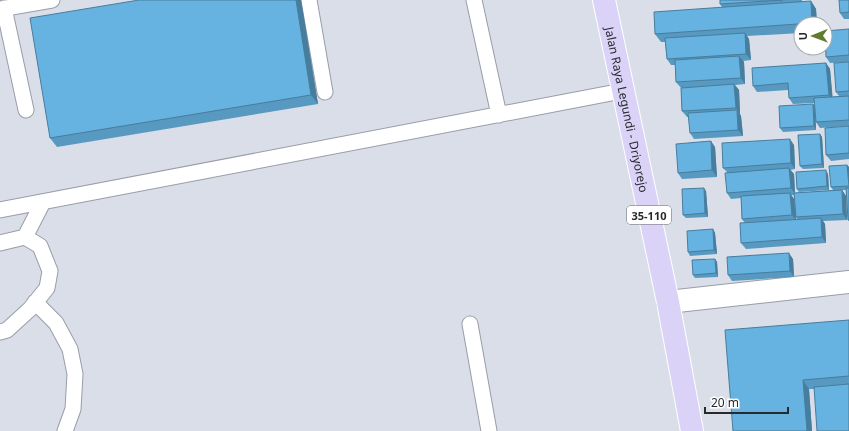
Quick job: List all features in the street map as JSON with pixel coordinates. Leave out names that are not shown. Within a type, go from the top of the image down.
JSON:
[{"type":"main road","name":"Jalan Raya Legundi - Driyorejo","points":[[604,0],[622,91],[668,302],[692,431]]},
{"type":"street","points":[[668,302],[849,282]]},
{"type":"lane","points":[[26,110],[2,8],[52,0]]},
{"type":"lane","points":[[310,0],[325,92]]},
{"type":"lane","points":[[474,0],[499,115]]},
{"type":"lane","points":[[0,210],[622,91]]},
{"type":"lane","points":[[25,237],[43,202]]},
{"type":"lane","points":[[0,243],[25,237],[40,246],[50,271],[47,288],[30,309],[7,330],[0,332]]},
{"type":"lane","points":[[35,302],[56,323],[70,349],[75,374],[73,409],[65,431]]},
{"type":"lane","points":[[470,324],[489,431]]},
{"type":"building","points":[[139,0],[296,0],[311,95],[50,138],[30,18]]},
{"type":"building","points":[[720,0],[783,0],[720,4]]},
{"type":"building","points":[[839,0],[849,0],[849,12],[840,13]]},
{"type":"building","points":[[811,1],[812,16],[793,16],[793,24],[655,34],[654,12]]},
{"type":"building","points":[[849,29],[849,55],[826,57],[833,56],[833,30]]},
{"type":"building","points":[[745,33],[746,54],[667,59],[665,38]]},
{"type":"building","points":[[739,56],[741,78],[676,82],[675,60]]},
{"type":"building","points":[[849,62],[849,91],[836,92],[834,63]]},
{"type":"building","points":[[826,63],[829,95],[789,98],[788,83],[753,86],[752,68]]},
{"type":"building","points":[[734,84],[736,108],[682,111],[681,88]]},
{"type":"building","points":[[849,96],[849,120],[816,122],[814,98]]},
{"type":"building","points":[[813,104],[814,126],[780,128],[779,106]]},
{"type":"building","points":[[737,110],[738,130],[690,133],[688,113]]},
{"type":"building","points":[[849,126],[849,153],[826,155],[825,128]]},
{"type":"building","points":[[820,134],[822,164],[800,166],[798,135]]},
{"type":"building","points":[[790,139],[791,163],[723,168],[722,143]]},
{"type":"building","points":[[711,141],[712,170],[678,173],[676,144]]},
{"type":"building","points":[[847,165],[849,186],[831,187],[829,166]]},
{"type":"building","points":[[789,168],[791,188],[727,193],[725,173]]},
{"type":"building","points":[[826,170],[827,186],[797,189],[796,172]]},
{"type":"building","points":[[704,188],[705,213],[683,215],[682,189]]},
{"type":"building","points":[[846,188],[849,188],[849,220],[848,220]]},
{"type":"building","points":[[842,190],[843,214],[796,217],[794,193]]},
{"type":"building","points":[[790,193],[792,215],[742,219],[741,196]]},
{"type":"building","points":[[821,218],[822,237],[741,243],[740,223]]},
{"type":"building","points":[[713,229],[714,250],[688,252],[687,231]]},
{"type":"building","points":[[789,253],[790,271],[728,275],[727,257]]},
{"type":"building","points":[[715,259],[716,273],[693,275],[692,260]]},
{"type":"building","points":[[849,320],[849,376],[803,380],[807,431],[733,431],[725,330]]},
{"type":"building","points":[[849,384],[849,431],[817,431],[814,387]]}]
